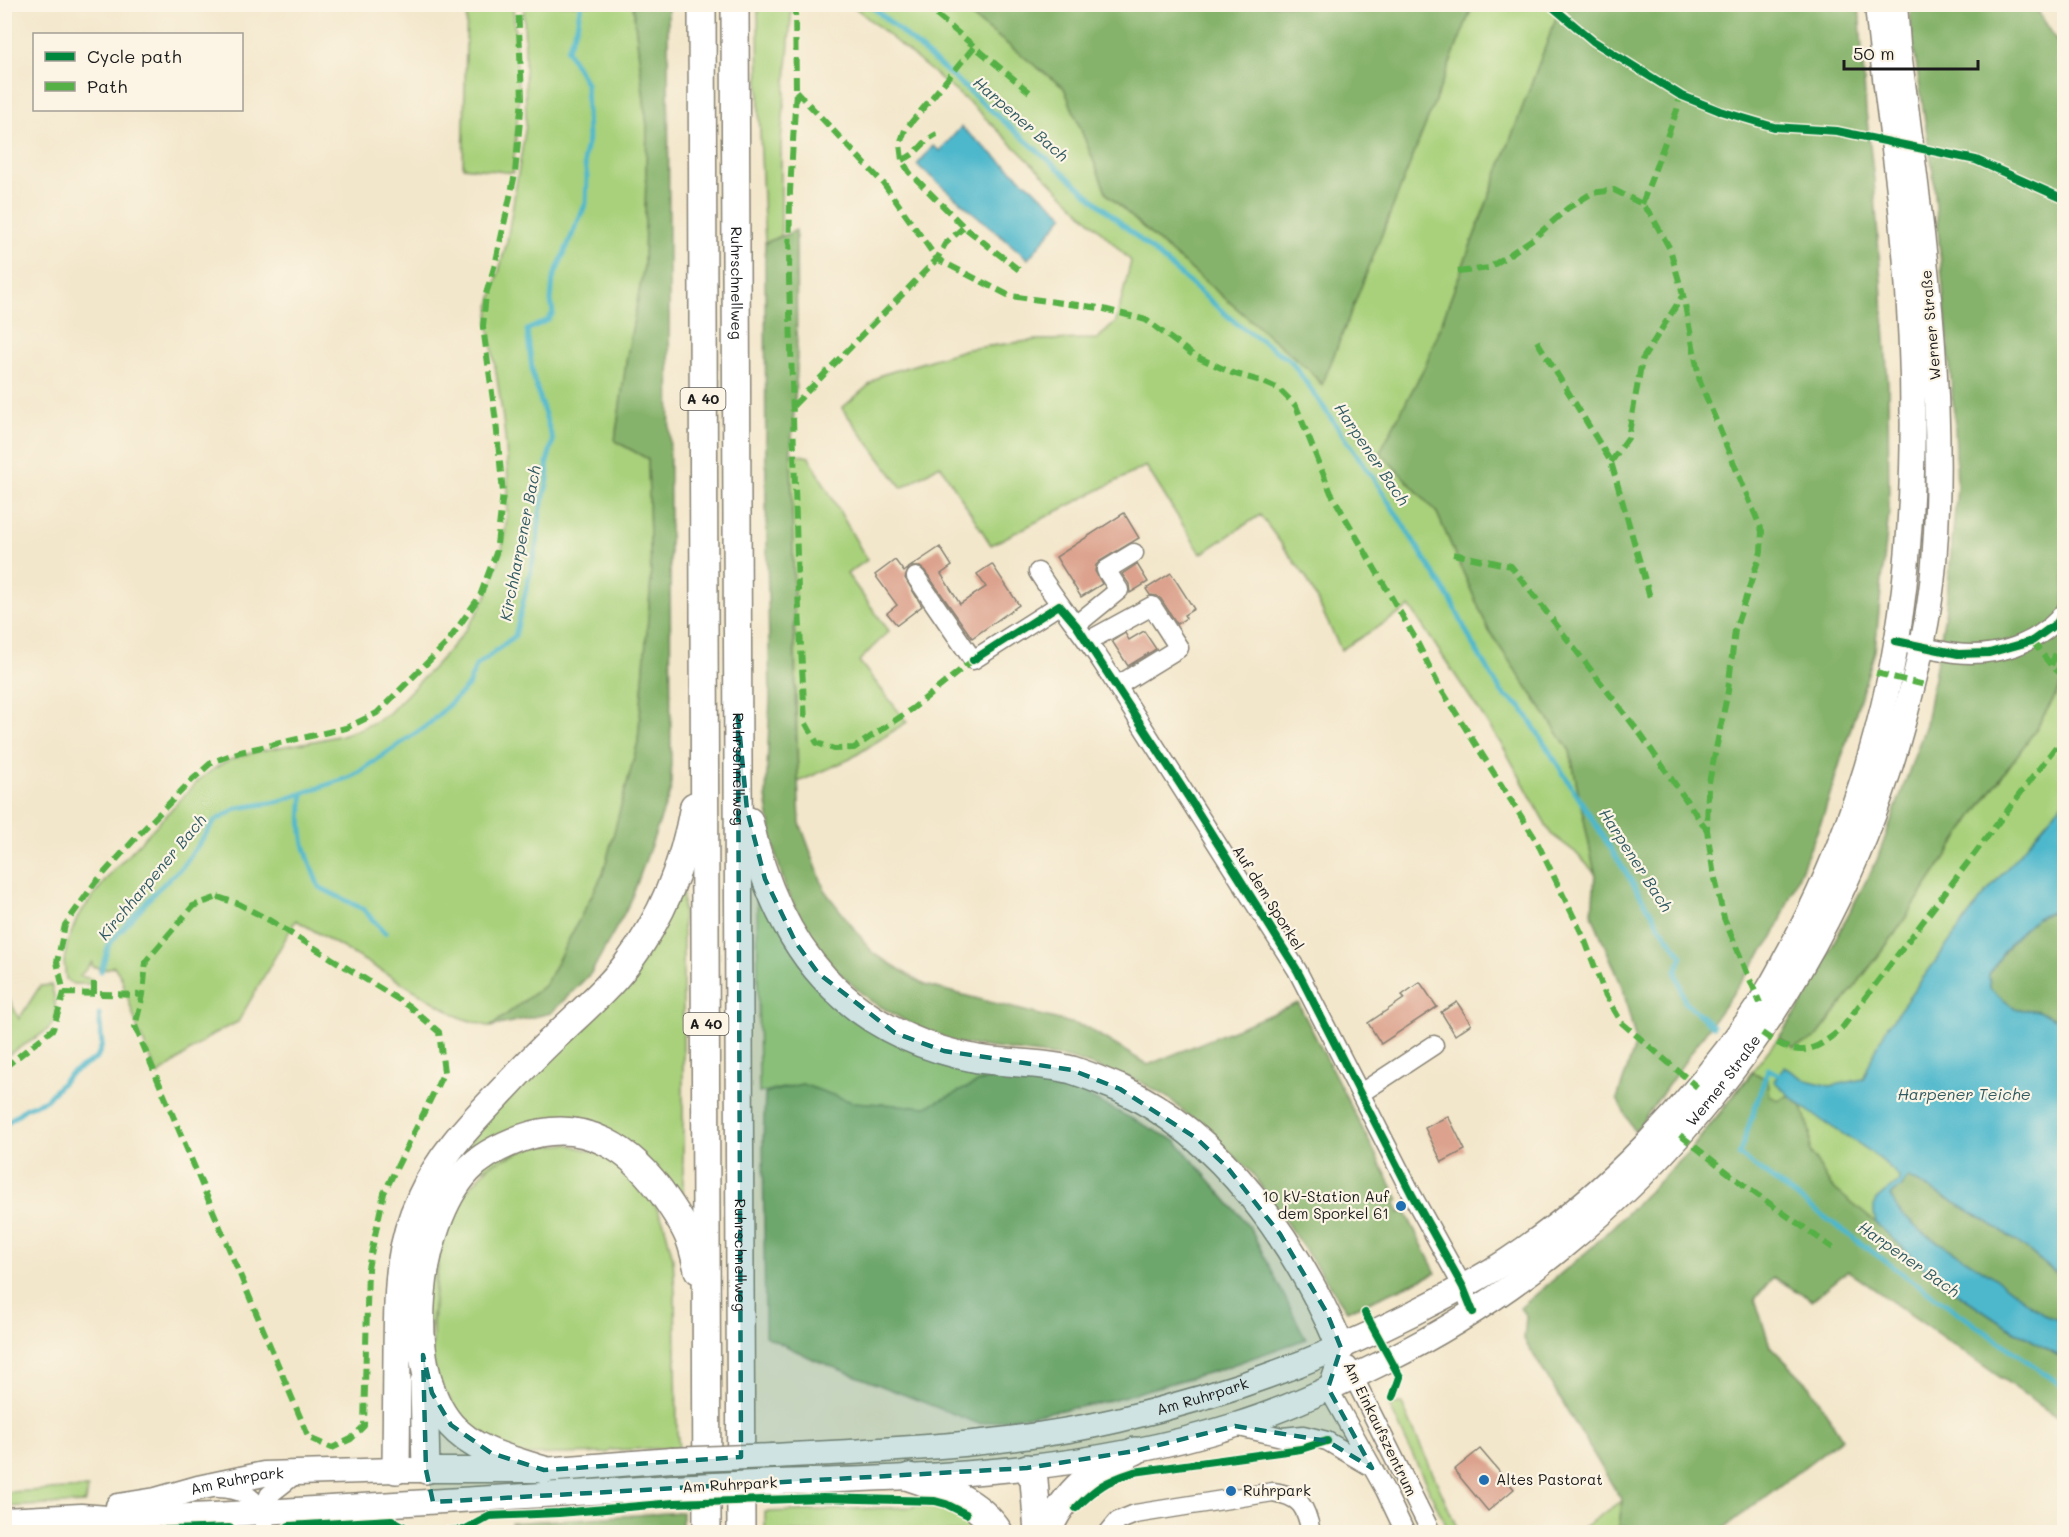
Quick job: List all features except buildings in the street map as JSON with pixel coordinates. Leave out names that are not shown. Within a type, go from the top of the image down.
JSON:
[{"type":"highway","name":"A 40","points":[[702,4],[707,1533]]},
{"type":"highway","name":"Ruhrschnellweg","points":[[735,4],[741,1533]]},
{"type":"highway","points":[[396,1470],[399,1269],[409,1228],[420,1198],[436,1167],[455,1140],[536,1055],[603,992],[627,964],[649,932],[668,894],[682,858],[691,824],[698,780],[704,713]]},
{"type":"highway","points":[[738,716],[740,757],[747,810],[765,879],[796,943],[818,973],[852,1004],[895,1033],[944,1051],[962,1055],[1072,1070],[1120,1089],[1163,1113],[1196,1138],[1227,1167],[1280,1234],[1326,1313],[1341,1348]]},
{"type":"highway","points":[[426,1470],[422,1307],[428,1249],[446,1201],[468,1170],[489,1154],[511,1142],[533,1134],[556,1131],[580,1133],[601,1139],[629,1156],[646,1172],[676,1214],[691,1243],[705,1308],[707,1334]]},
{"type":"highway","points":[[423,1355],[432,1393],[451,1425],[471,1443],[491,1453],[544,1470]]},
{"type":"highway","points":[[1047,1533],[1065,1500],[1085,1479],[1114,1460],[1135,1451]]},
{"type":"highway","points":[[1027,1468],[1034,1480],[1038,1533]]},
{"type":"highway","points":[[909,1477],[952,1492],[973,1506],[999,1533]]},
{"type":"main road","name":"Werner Straße","points":[[1341,1348],[1463,1287],[1506,1262],[1547,1233],[1635,1156],[1680,1109],[1718,1062],[1760,1003],[1805,924],[1838,852],[1874,740],[1896,641],[1904,592],[1913,465],[1911,341],[1900,205],[1877,4]]},
{"type":"main road","name":"Werner Straße","points":[[1353,1378],[1405,1352],[1473,1312],[1620,1206],[1715,1094],[1762,1033],[1813,949],[1839,898],[1869,830],[1894,757],[1922,647],[1934,566],[1939,469],[1934,336],[1898,45],[1895,4]]},
{"type":"main road","name":"Am Ruhrpark","points":[[81,1516],[264,1474],[396,1470],[544,1470],[672,1460],[880,1451],[988,1441],[1114,1421],[1225,1391],[1341,1348]]},
{"type":"main road","name":"Am Ruhrpark","points":[[4,1520],[81,1516],[264,1522],[433,1502],[673,1487],[909,1477],[1027,1468],[1135,1451],[1235,1426],[1353,1378]]},
{"type":"main road","points":[[988,1441],[1013,1452],[1027,1468]]},
{"type":"main road","points":[[396,1470],[433,1502]]},
{"type":"main road","points":[[426,1470],[433,1502]]},
{"type":"street","points":[[1076,625],[1119,590],[1106,570],[1134,553]]},
{"type":"street","name":"Auf dem Sporkel","points":[[1038,572],[1059,605],[1088,641],[1297,970],[1411,1192],[1463,1287],[1473,1312]]},
{"type":"street","points":[[916,578],[973,660],[1059,605]]},
{"type":"street","points":[[1088,641],[1152,606],[1174,639],[1179,648],[1117,686]]},
{"type":"street","points":[[1896,641],[1958,654],[1989,653],[2032,641],[2056,623],[2064,612]]},
{"type":"street","points":[[1361,1093],[1434,1045]]},
{"type":"street","name":"Am Einkaufszentrum","points":[[1341,1348],[1353,1378],[1431,1533]]},
{"type":"street","name":"Am Einkaufszentrum","points":[[1341,1348],[1328,1388],[1405,1533]]},
{"type":"street","name":"Am Einkaufszentrum","points":[[1235,1426],[1282,1437],[1303,1435],[1327,1441],[1372,1468]]},
{"type":"street","points":[[264,1522],[269,1495],[297,1473]]},
{"type":"street","points":[[198,1488],[240,1490],[251,1497],[264,1522]]},
{"type":"street","points":[[1109,1533],[1118,1521],[1135,1514],[1274,1492],[1288,1494],[1300,1502],[1308,1516],[1311,1533]]},
{"type":"highlighted area","points":[[738,716],[747,810],[765,879],[796,943],[818,973],[895,1033],[944,1051],[1072,1070],[1120,1089],[1196,1138],[1227,1167],[1280,1234],[1327,1313],[1341,1348],[1328,1388],[1372,1468],[1327,1441],[1235,1426],[1135,1451],[1027,1468],[433,1502],[426,1470],[423,1355],[432,1393],[451,1425],[491,1453],[544,1470],[741,1457]]},
{"type":"green space","points":[[467,5],[513,5],[519,99],[513,173],[463,167]]},
{"type":"green space","points":[[524,5],[633,5],[647,126],[644,266],[627,356],[615,441],[648,459],[651,580],[638,742],[603,874],[545,985],[490,1027],[461,1018],[296,920],[238,1022],[213,1034],[158,1075],[138,1030],[121,977],[114,966],[100,971],[98,967],[92,967],[92,962],[80,976],[92,979],[91,984],[73,984],[66,979],[64,962],[67,944],[78,916],[111,873],[201,778],[216,767],[252,753],[333,737],[371,724],[389,713],[464,632],[486,598],[499,561],[506,522],[508,482],[500,401],[488,322],[491,301],[507,241],[526,125]]},
{"type":"green space","points":[[633,5],[668,5],[671,790],[630,903],[591,973],[551,1013],[490,1027],[545,985],[603,874],[638,742],[651,580],[648,459],[615,441],[627,356],[644,266],[647,126]]},
{"type":"green space","points":[[758,5],[792,5],[781,143],[781,236],[765,243],[759,111]]},
{"type":"green space","points":[[852,5],[957,5],[1064,88],[1107,194],[1159,242],[1309,370],[1322,385],[1473,5],[1561,5],[1426,364],[1380,452],[1437,513],[1489,631],[1570,751],[1595,873],[1575,852],[1551,834],[1505,750],[1410,607],[1341,650],[1306,577],[1260,515],[1201,554],[1146,466],[991,545],[940,465],[902,488],[842,408],[881,375],[967,349],[1036,340],[1097,339],[1116,322],[1131,261],[972,105]]},
{"type":"green space","points":[[957,5],[1473,5],[1322,385],[1309,370],[1159,242],[1107,194],[1064,88]]},
{"type":"green space","points":[[1561,5],[1859,5],[1888,384],[1889,511],[1875,651],[1823,817],[1775,934],[1635,1132],[1617,1099],[1636,1042],[1623,989],[1592,915],[1595,873],[1570,751],[1489,631],[1437,513],[1380,452],[1426,364]]},
{"type":"green space","points":[[1910,5],[2034,5],[2064,52],[2064,681],[2034,732],[1973,816],[1894,935],[1816,1038],[1794,1048],[1779,1037],[1798,1010],[1877,860],[1926,724],[1946,608],[1957,487],[1955,425],[1933,173],[1911,29]]},
{"type":"green space","points":[[796,230],[797,370],[791,453],[800,823],[825,891],[873,953],[925,985],[1086,1027],[1148,1065],[1298,1003],[1399,1200],[1395,1203],[1399,1213],[1405,1211],[1436,1273],[1347,1311],[1252,1173],[1170,1099],[1139,1081],[1069,1058],[949,1042],[914,1026],[869,1000],[837,971],[811,937],[786,891],[773,844],[766,796],[770,697],[766,499],[765,243]]},
{"type":"green space","points":[[791,453],[809,457],[867,560],[847,574],[889,631],[859,661],[907,722],[850,759],[798,782]]},
{"type":"green space","points":[[2064,681],[2064,1422],[1688,1153],[1779,1037],[1794,1047],[1816,1038],[1894,935],[1973,816],[2034,732]]},
{"type":"green space","points":[[683,878],[683,1210],[575,1123],[448,1186],[416,1446],[411,1446],[411,1280],[452,1164]]},
{"type":"green space","points":[[757,881],[822,988],[1005,1072],[926,1107],[852,1102],[802,1084],[759,1093]]},
{"type":"green space","points":[[2059,909],[2064,915],[2064,1019],[2055,1019],[2036,1010],[2014,1008],[1990,988],[1989,974],[2010,943],[2029,922]]},
{"type":"green space","points":[[51,985],[55,1000],[55,1017],[50,1027],[5,1057],[5,990],[19,1019],[40,986]]},
{"type":"green space","points":[[1753,1072],[1768,1080],[1770,1095],[1777,1100],[1790,1095],[1802,1107],[1810,1132],[1810,1151],[1831,1186],[1876,1223],[1940,1282],[2002,1323],[2064,1359],[2064,1422],[1848,1271],[1812,1300],[1773,1277],[1755,1299],[1770,1346],[1810,1386],[1842,1438],[1719,1532],[1647,1532],[1619,1526],[1622,1501],[1524,1339],[1526,1316],[1520,1308],[1591,1248],[1688,1153]]},
{"type":"green space","points":[[988,1078],[1064,1084],[1176,1141],[1249,1226],[1306,1339],[1215,1371],[1097,1404],[979,1424],[815,1360],[765,1336],[763,1140],[765,1093],[802,1084],[852,1102],[926,1107]]},
{"type":"green space","points":[[568,1144],[603,1155],[620,1165],[652,1199],[664,1223],[673,1258],[679,1448],[611,1450],[607,1453],[521,1455],[465,1426],[438,1379],[432,1357],[435,1278],[442,1239],[462,1196],[491,1164],[536,1146]]},
{"type":"green space","points":[[1907,1176],[1993,1225],[2064,1277],[2064,1321],[2046,1316],[1991,1275],[1919,1230],[1897,1210],[1890,1195],[1901,1188]]},
{"type":"green space","points":[[1402,1404],[1459,1532],[1449,1532],[1389,1405]]},
{"type":"green space","points":[[88,1488],[85,1503],[5,1507],[5,1492]]},
{"type":"green space","points":[[1622,1501],[1619,1526],[1609,1532],[1576,1532]]},
{"type":"green space","points":[[916,1504],[944,1508],[969,1521],[974,1517],[990,1532],[765,1532],[765,1512],[913,1507]]},
{"type":"green space","points":[[682,1512],[682,1532],[511,1532],[511,1523]]},
{"type":"water","points":[[961,127],[1064,215],[1028,259],[917,165],[933,146],[940,151]]},
{"type":"water","name":"Harpener Teiche","points":[[2064,801],[2064,915],[2059,909],[2037,918],[2009,944],[1989,974],[1990,988],[2014,1008],[2036,1010],[2055,1019],[2064,1019],[2064,1277],[1993,1225],[1907,1177],[1901,1188],[1890,1195],[1898,1210],[1919,1230],[1991,1275],[2046,1316],[2064,1321],[2064,1359],[2002,1323],[1940,1282],[1876,1223],[1874,1208],[1877,1199],[1898,1183],[1899,1177],[1889,1166],[1865,1148],[1798,1103],[1774,1081],[1784,1067],[1806,1080],[1830,1086],[1863,1079],[1888,1026],[1980,900]]},
{"type":"waterway","name":"Kirchharpener Bach","points":[[101,971],[109,944],[156,891],[183,866],[215,821],[238,808],[277,802],[353,776],[429,724],[468,686],[476,666],[515,636],[537,544],[540,512],[548,480],[547,462],[553,441],[533,376],[527,330],[548,320],[553,313],[551,301],[553,279],[586,203],[587,177],[584,158],[588,139],[586,83],[567,50],[577,26],[581,4]]},
{"type":"waterway","name":"Harpener Bach","points":[[869,4],[1237,324],[1291,361],[1378,485],[1452,602],[1473,645],[1502,693],[1522,708],[1661,928],[1682,956],[1676,971],[1685,1002],[1713,1026]]},
{"type":"waterway","points":[[303,793],[302,831],[309,862],[319,887],[363,909],[385,933]]},
{"type":"waterway","name":"Kirchharpener Bach","points":[[4,1125],[26,1108],[46,1100],[70,1074],[97,1058],[102,1045],[99,1014]]},
{"type":"waterway","name":"Harpener Bach","points":[[1786,1079],[1768,1069],[1739,1155],[2064,1387]]},
{"type":"marked path","points":[[4,1068],[53,1029],[64,993],[57,962],[65,925],[95,883],[192,780],[212,762],[240,752],[346,728],[377,713],[447,643],[480,596],[496,553],[503,493],[483,327],[486,294],[496,261],[515,174],[522,99],[518,4]]},
{"type":"marked path","points":[[795,4],[796,91],[790,191],[789,278],[798,591],[805,722],[817,743],[834,749],[854,748],[912,709],[973,660]]},
{"type":"marked path","points":[[923,4],[1032,94]]},
{"type":"marked path","points":[[974,47],[905,130],[900,144],[902,160],[909,172],[964,227],[1019,270]]},
{"type":"marked path","points":[[796,91],[884,184],[937,259],[1010,296],[1100,308],[1146,320],[1193,355],[1232,373],[1279,389],[1296,406],[1331,493],[1415,638],[1439,686],[1536,840],[1584,938],[1605,994],[1622,1023],[1697,1087]]},
{"type":"marked path","points":[[1642,204],[1677,110],[1680,95]]},
{"type":"marked path","points":[[902,160],[937,134]]},
{"type":"marked path","points":[[1458,272],[1489,268],[1534,238],[1568,208],[1592,193],[1614,190],[1642,204],[1650,213],[1670,249],[1683,295],[1700,382],[1762,531],[1761,552],[1735,630],[1728,691],[1708,787],[1707,830],[1724,918],[1760,1003]]},
{"type":"marked path","points":[[794,405],[937,259],[945,244],[964,227]]},
{"type":"marked path","points":[[1611,462],[1628,438],[1642,360],[1683,295]]},
{"type":"marked path","points":[[1537,341],[1611,462],[1651,601]]},
{"type":"marked path","points":[[1453,554],[1511,566],[1641,735],[1707,830]]},
{"type":"marked path","points":[[2051,665],[2064,634]]},
{"type":"marked path","points":[[2032,641],[2064,677]]},
{"type":"marked path","points":[[1876,673],[1925,685]]},
{"type":"marked path","points":[[1762,1033],[1784,1046],[1803,1050],[1821,1044],[1842,1028],[2064,736]]},
{"type":"marked path","points":[[218,897],[239,904],[269,920],[409,1006],[439,1032],[444,1072],[384,1193],[368,1268],[364,1426],[351,1439],[332,1448],[309,1438],[135,1026],[143,995],[146,961],[193,906],[218,897]]},
{"type":"marked path","points":[[94,978],[94,994]]},
{"type":"marked path","points":[[64,993],[143,995]]},
{"type":"marked path","points":[[1680,1135],[1749,1189],[1833,1248]]},
{"type":"cycle path","points":[[1549,4],[1593,41],[1680,95],[1720,111],[1774,127],[1837,131],[1976,160],[2064,199]]},
{"type":"cycle path","points":[[973,660],[1059,605],[1076,625],[1189,798],[1297,970],[1411,1193],[1463,1287],[1473,1312]]},
{"type":"cycle path","points":[[1896,641],[1958,654],[1989,653],[2032,641],[2057,623],[2064,612]]},
{"type":"cycle path","points":[[1365,1313],[1400,1377],[1393,1397]]},
{"type":"cycle path","points":[[1076,1508],[1102,1486],[1134,1472],[1301,1449],[1327,1441]]},
{"type":"cycle path","points":[[429,1532],[464,1530],[490,1516],[559,1513],[674,1503],[823,1498],[935,1501],[966,1514]]},
{"type":"cycle path","points":[[281,1532],[289,1526],[392,1520],[413,1532]]},
{"type":"cycle path","points":[[115,1532],[229,1528],[238,1532]]},
{"type":"place","name":"10 kV-Station Auf dem Sporkel 61","points":[[1401,1206]]},
{"type":"place","name":"Altes Pastorat","points":[[1484,1480]]},
{"type":"place","name":"Ruhrpark","points":[[1231,1491]]}]
